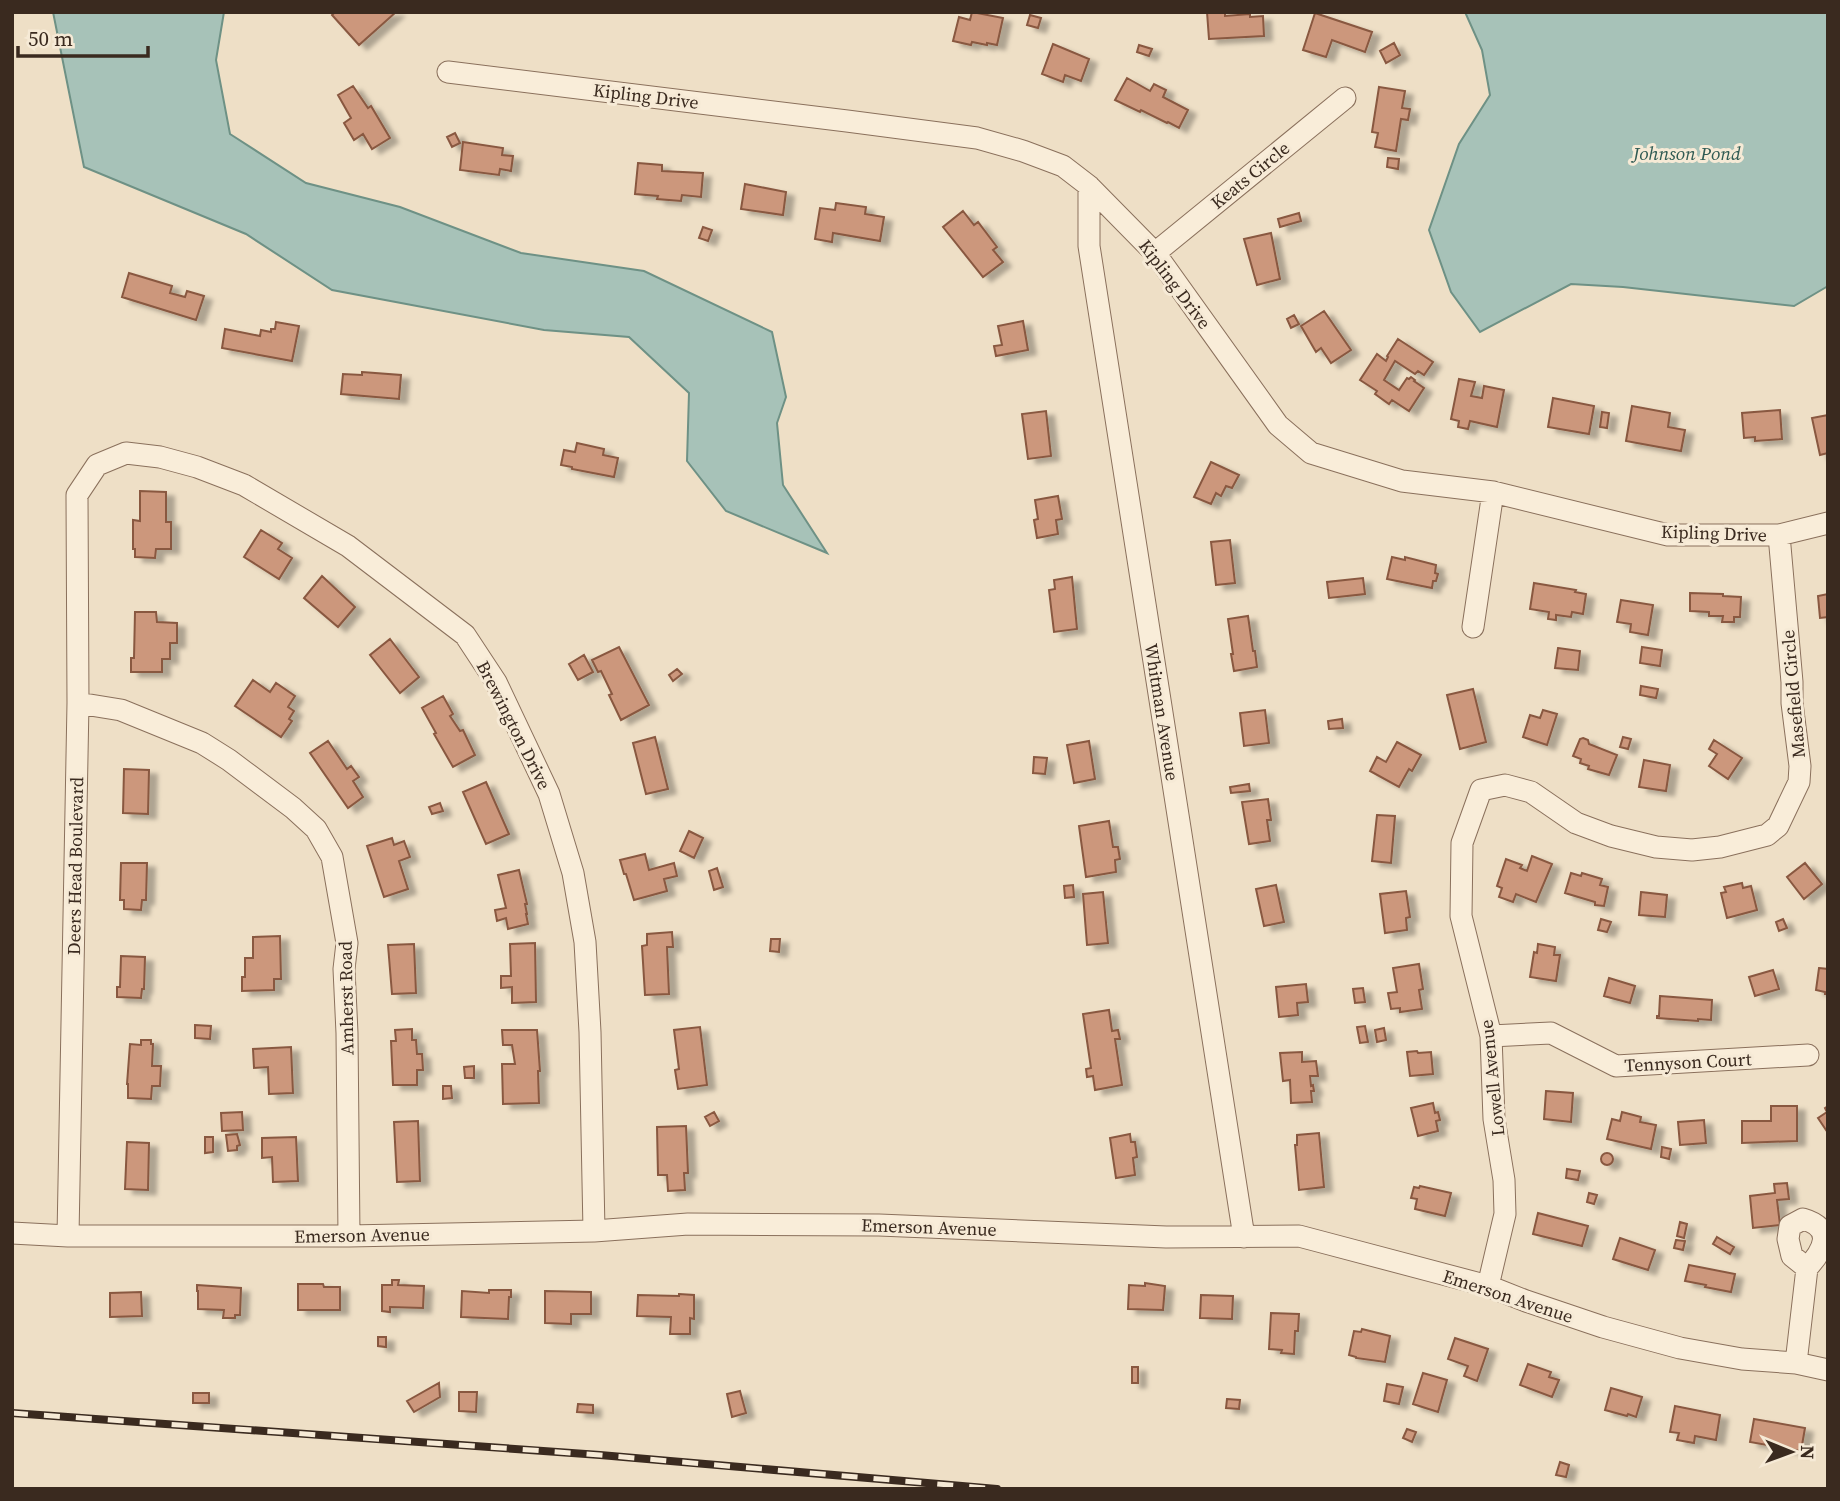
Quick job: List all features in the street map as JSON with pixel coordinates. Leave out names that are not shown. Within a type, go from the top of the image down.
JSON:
[{"type":"street","name":"Kipling Drive","points":[[448,72],[976,138],[1023,150],[1063,166],[1088,186],[1155,253],[1278,425],[1311,453],[1402,481],[1493,492],[1668,535],[1779,535],[1828,523]]},
{"type":"street","name":"Keats Circle","points":[[1155,253],[1345,98]]},
{"type":"street","name":"Whitman Avenue","points":[[1088,186],[1089,246],[1244,1237]]},
{"type":"street","name":"Brewington Drive","points":[[77,495],[97,465],[126,453],[160,457],[197,467],[244,485],[348,546],[465,635],[496,682],[549,793],[573,873],[585,942],[590,1032],[594,1231]]},
{"type":"street","points":[[1473,627],[1493,492]]},
{"type":"street","name":"Deers Head Boulevard","points":[[68,1236],[78,703],[77,495]]},
{"type":"street","name":"Masefield Circle","points":[[1481,790],[1505,785],[1531,792],[1576,823],[1611,836],[1656,847],[1692,850],[1720,847],[1767,835],[1778,826],[1799,782],[1800,766],[1792,703],[1779,535]]},
{"type":"street","name":"Amherst Road","points":[[78,703],[121,710],[202,743],[301,815],[316,829],[332,856],[347,943],[344,969],[348,1236]]},
{"type":"street","name":"Lowell Avenue","points":[[1481,790],[1462,843],[1461,916],[1491,1036],[1494,1119],[1504,1180],[1505,1214],[1488,1286]]},
{"type":"street","name":"Tennyson Court","points":[[1491,1036],[1551,1033],[1616,1066],[1808,1055]]},
{"type":"street","name":"Emerson Avenue","points":[[12,1233],[68,1236],[348,1236],[594,1231],[688,1224],[879,1225],[1166,1237],[1299,1237],[1488,1286],[1603,1327],[1680,1348],[1742,1359],[1796,1363],[1828,1370]]},
{"type":"street","points":[[1796,1363],[1807,1268]]},
{"type":"water","points":[[53,12],[224,12],[216,60],[230,134],[306,183],[400,207],[521,253],[644,271],[772,332],[786,397],[777,423],[783,485],[827,553],[726,511],[687,461],[689,393],[629,337],[544,330],[332,290],[246,234],[84,167]]},
{"type":"water","name":"Johnson Pond","points":[[1465,12],[1828,12],[1828,286],[1794,306],[1623,287],[1571,284],[1480,332],[1451,292],[1429,230],[1459,144],[1490,95],[1482,50]]},
{"type":"building","points":[[335,12],[396,12],[359,45],[332,15]]},
{"type":"building","points":[[972,12],[1003,18],[997,45],[972,42],[971,45],[953,41],[959,17],[970,20]]},
{"type":"building","points":[[1207,12],[1225,12],[1225,16],[1263,16],[1264,36],[1209,39]]},
{"type":"building","points":[[1315,13],[1372,32],[1365,52],[1332,40],[1326,57],[1303,50]]},
{"type":"building","points":[[1030,15],[1041,18],[1038,28],[1027,25]]},
{"type":"building","points":[[1394,43],[1400,55],[1386,63],[1380,51]]},
{"type":"building","points":[[1053,44],[1089,59],[1081,81],[1065,75],[1063,82],[1042,74]]},
{"type":"building","points":[[1139,45],[1152,49],[1149,56],[1137,52]]},
{"type":"building","points":[[1127,78],[1150,91],[1154,84],[1166,90],[1163,97],[1188,110],[1179,128],[1115,100]]},
{"type":"building","points":[[353,86],[368,108],[371,106],[390,138],[372,149],[363,134],[354,140],[344,123],[351,118],[338,95]]},
{"type":"building","points":[[1379,87],[1405,91],[1402,108],[1410,109],[1408,120],[1401,119],[1396,151],[1375,147],[1378,133],[1372,132]]},
{"type":"building","points":[[455,133],[460,143],[452,147],[447,137]]},
{"type":"building","points":[[463,142],[503,148],[502,155],[513,156],[511,171],[500,169],[499,175],[460,170]]},
{"type":"building","points":[[1388,158],[1399,159],[1398,169],[1387,167]]},
{"type":"building","points":[[638,163],[662,165],[662,171],[703,173],[701,197],[682,195],[681,201],[635,194]]},
{"type":"building","points":[[745,184],[786,192],[783,215],[741,209]]},
{"type":"building","points":[[836,203],[866,207],[865,214],[884,217],[880,241],[833,233],[832,242],[815,239],[820,208],[835,210]]},
{"type":"building","points":[[963,211],[974,225],[978,222],[997,247],[993,250],[1003,262],[983,277],[943,227]]},
{"type":"building","points":[[1299,213],[1301,221],[1280,227],[1278,219]]},
{"type":"building","points":[[703,227],[712,230],[708,241],[699,238]]},
{"type":"building","points":[[1271,233],[1280,279],[1257,285],[1244,239]]},
{"type":"building","points":[[129,273],[172,286],[170,293],[185,297],[187,291],[204,296],[196,320],[122,297]]},
{"type":"building","points":[[1324,311],[1351,350],[1331,363],[1321,348],[1316,352],[1301,326]]},
{"type":"building","points":[[1294,315],[1299,324],[1291,328],[1287,319]]},
{"type":"building","points":[[1023,321],[1028,350],[996,356],[994,346],[1002,345],[998,326]]},
{"type":"building","points":[[276,322],[299,326],[292,361],[222,348],[225,329],[260,336],[261,330],[271,332],[271,329],[275,329]]},
{"type":"building","points":[[1398,339],[1433,362],[1424,375],[1418,371],[1415,374],[1395,361],[1384,380],[1399,390],[1407,378],[1411,377],[1424,388],[1409,411],[1392,400],[1389,404],[1375,394],[1377,391],[1360,380],[1377,354],[1386,361]]},
{"type":"building","points":[[362,372],[401,375],[399,399],[341,394],[343,374],[362,375]]},
{"type":"building","points":[[1459,379],[1475,382],[1471,396],[1482,398],[1484,386],[1504,390],[1497,427],[1470,421],[1468,429],[1458,427],[1459,421],[1451,419]]},
{"type":"building","points":[[1553,398],[1594,406],[1589,434],[1548,427]]},
{"type":"building","points":[[1632,406],[1670,413],[1668,427],[1685,430],[1681,451],[1626,441]]},
{"type":"building","points":[[1780,410],[1782,439],[1755,441],[1755,437],[1744,438],[1742,413]]},
{"type":"building","points":[[1046,411],[1051,456],[1028,459],[1022,414]]},
{"type":"building","points":[[1602,412],[1609,413],[1607,428],[1600,427]]},
{"type":"building","points":[[1828,415],[1828,453],[1820,455],[1812,418]]},
{"type":"building","points":[[577,443],[604,449],[603,455],[618,458],[614,477],[561,465],[564,450],[575,452]]},
{"type":"building","points":[[1211,462],[1239,475],[1232,488],[1226,486],[1221,496],[1216,493],[1211,504],[1194,497]]},
{"type":"building","points":[[140,491],[166,492],[166,522],[171,522],[171,549],[156,549],[155,558],[135,557],[133,549],[133,520],[140,521]]},
{"type":"building","points":[[1058,496],[1062,519],[1056,520],[1058,534],[1037,538],[1035,500]]},
{"type":"building","points":[[261,530],[282,543],[278,549],[292,558],[279,579],[244,557]]},
{"type":"building","points":[[1230,540],[1235,583],[1216,585],[1211,542]]},
{"type":"building","points":[[1392,557],[1405,560],[1405,557],[1436,565],[1435,573],[1438,574],[1432,588],[1387,579]]},
{"type":"building","points":[[322,576],[355,607],[338,627],[304,598]]},
{"type":"building","points":[[1072,577],[1077,629],[1054,632],[1049,590],[1055,589],[1054,580]]},
{"type":"building","points":[[1363,578],[1365,594],[1329,598],[1327,582]]},
{"type":"building","points":[[1534,583],[1586,594],[1583,614],[1572,612],[1571,617],[1556,615],[1556,620],[1548,619],[1549,612],[1530,609]]},
{"type":"building","points":[[1690,593],[1741,597],[1740,617],[1734,617],[1734,622],[1722,622],[1723,616],[1690,611]]},
{"type":"building","points":[[1828,594],[1828,617],[1820,618],[1818,596]]},
{"type":"building","points":[[1621,600],[1653,605],[1648,635],[1630,632],[1631,624],[1617,622]]},
{"type":"building","points":[[135,612],[156,612],[157,622],[177,623],[177,643],[170,643],[170,659],[162,659],[162,672],[131,672]]},
{"type":"building","points":[[1248,616],[1257,667],[1234,671],[1228,619]]},
{"type":"building","points":[[390,639],[419,677],[400,693],[370,655]]},
{"type":"building","points":[[619,647],[649,705],[621,720],[601,671],[598,672],[592,660]]},
{"type":"building","points":[[1642,647],[1662,650],[1660,666],[1640,663]]},
{"type":"building","points":[[1558,648],[1580,651],[1578,670],[1555,668]]},
{"type":"building","points":[[584,655],[593,672],[578,680],[569,664]]},
{"type":"building","points":[[677,669],[682,674],[673,681],[669,675]]},
{"type":"building","points":[[253,680],[270,692],[276,683],[295,696],[288,707],[294,711],[289,719],[292,721],[281,737],[235,706]]},
{"type":"building","points":[[1641,686],[1658,689],[1656,698],[1640,695]]},
{"type":"building","points":[[1473,689],[1486,742],[1460,749],[1447,695]]},
{"type":"building","points":[[443,696],[453,714],[450,716],[460,731],[463,730],[475,755],[453,767],[422,708]]},
{"type":"building","points":[[1265,710],[1269,743],[1244,746],[1240,713]]},
{"type":"building","points":[[1543,710],[1557,714],[1547,745],[1523,737],[1530,715],[1540,718]]},
{"type":"building","points":[[1342,719],[1343,728],[1329,729],[1328,721]]},
{"type":"building","points":[[655,737],[668,789],[646,794],[633,743]]},
{"type":"building","points":[[1623,737],[1631,739],[1628,749],[1620,747]]},
{"type":"building","points":[[1580,739],[1588,740],[1589,744],[1617,755],[1609,775],[1588,769],[1589,766],[1580,763],[1581,759],[1573,756]]},
{"type":"building","points":[[1714,740],[1742,758],[1728,779],[1709,766],[1717,754],[1709,749]]},
{"type":"building","points":[[328,741],[347,769],[351,766],[359,777],[353,781],[363,797],[348,808],[310,753]]},
{"type":"building","points":[[1089,741],[1095,779],[1074,783],[1067,745]]},
{"type":"building","points":[[1397,742],[1421,755],[1399,787],[1370,771],[1377,757],[1386,762]]},
{"type":"building","points":[[1034,757],[1047,758],[1045,774],[1033,773]]},
{"type":"building","points":[[1644,760],[1670,765],[1666,791],[1639,787]]},
{"type":"building","points":[[124,769],[149,770],[148,814],[123,813]]},
{"type":"building","points":[[486,782],[509,834],[486,844],[463,792]]},
{"type":"building","points":[[1249,784],[1250,791],[1231,793],[1230,787]]},
{"type":"building","points":[[1268,799],[1270,841],[1249,844],[1242,802]]},
{"type":"building","points":[[440,803],[443,811],[432,814],[429,807]]},
{"type":"building","points":[[1377,815],[1395,816],[1391,863],[1372,861]]},
{"type":"building","points":[[1109,821],[1113,847],[1118,847],[1120,859],[1115,860],[1116,872],[1086,877],[1079,826]]},
{"type":"building","points":[[689,831],[703,838],[694,858],[680,851]]},
{"type":"building","points":[[392,838],[394,845],[404,841],[410,857],[399,861],[408,889],[384,897],[367,846]]},
{"type":"building","points":[[645,854],[649,870],[674,863],[677,876],[664,879],[667,891],[634,900],[620,860]]},
{"type":"building","points":[[1532,856],[1552,864],[1536,902],[1516,894],[1513,902],[1499,897],[1502,888],[1497,886],[1506,859],[1522,865],[1520,868],[1527,871]]},
{"type":"building","points":[[121,863],[147,863],[146,900],[142,900],[141,910],[124,909],[124,900],[120,900]]},
{"type":"building","points":[[1805,863],[1822,884],[1804,899],[1787,877]]},
{"type":"building","points":[[717,868],[723,887],[714,890],[709,871]]},
{"type":"building","points":[[519,870],[527,904],[528,924],[508,929],[506,918],[497,921],[495,910],[506,908],[498,875]]},
{"type":"building","points":[[1571,873],[1602,879],[1600,885],[1608,887],[1604,906],[1565,893]]},
{"type":"building","points":[[1742,883],[1743,888],[1751,886],[1757,910],[1727,918],[1721,893],[1726,892],[1724,887]]},
{"type":"building","points":[[1073,885],[1074,897],[1065,898],[1064,886]]},
{"type":"building","points":[[1276,885],[1284,922],[1264,926],[1256,889]]},
{"type":"building","points":[[1406,891],[1410,917],[1406,918],[1407,930],[1385,933],[1380,894]]},
{"type":"building","points":[[1103,892],[1108,943],[1087,945],[1083,894]]},
{"type":"building","points":[[1641,892],[1667,895],[1665,917],[1639,915]]},
{"type":"building","points":[[1601,919],[1611,922],[1607,932],[1598,930]]},
{"type":"building","points":[[1783,919],[1787,928],[1779,931],[1776,922]]},
{"type":"building","points":[[672,932],[673,947],[667,947],[669,994],[645,995],[642,946],[647,945],[647,934]]},
{"type":"building","points":[[280,936],[281,979],[274,979],[274,990],[242,991],[245,958],[253,958],[253,937]]},
{"type":"building","points":[[771,939],[780,939],[779,952],[770,951]]},
{"type":"building","points":[[535,943],[536,1002],[512,1003],[512,987],[501,988],[501,976],[511,976],[510,944]]},
{"type":"building","points":[[414,944],[416,993],[392,994],[388,945]]},
{"type":"building","points":[[1538,944],[1555,947],[1554,955],[1560,955],[1556,981],[1530,977]]},
{"type":"building","points":[[121,956],[145,957],[144,989],[141,998],[117,997]]},
{"type":"building","points":[[1419,964],[1423,989],[1419,990],[1422,1009],[1400,1012],[1400,1008],[1391,1009],[1388,993],[1397,992],[1393,968]]},
{"type":"building","points":[[1819,968],[1828,969],[1828,994],[1816,990]]},
{"type":"building","points":[[1773,970],[1779,989],[1755,996],[1749,977]]},
{"type":"building","points":[[1609,978],[1635,986],[1630,1003],[1604,996]]},
{"type":"building","points":[[1306,984],[1308,1002],[1297,1003],[1298,1015],[1279,1017],[1276,987]]},
{"type":"building","points":[[1363,988],[1365,1002],[1355,1003],[1353,989]]},
{"type":"building","points":[[1660,996],[1712,1000],[1711,1020],[1657,1018]]},
{"type":"building","points":[[1109,1010],[1112,1031],[1118,1030],[1120,1039],[1115,1039],[1122,1085],[1095,1090],[1093,1076],[1087,1077],[1086,1069],[1091,1068],[1083,1014]]},
{"type":"building","points":[[195,1025],[211,1026],[210,1039],[195,1038]]},
{"type":"building","points":[[1365,1026],[1368,1042],[1360,1043],[1357,1027]]},
{"type":"building","points":[[700,1027],[707,1085],[678,1089],[675,1070],[679,1069],[674,1030]]},
{"type":"building","points":[[1384,1028],[1386,1040],[1377,1042],[1375,1030]]},
{"type":"building","points":[[412,1029],[412,1040],[416,1040],[417,1054],[422,1054],[423,1070],[417,1070],[417,1085],[393,1085],[391,1041],[396,1041],[395,1030]]},
{"type":"building","points":[[502,1030],[537,1030],[539,1103],[503,1104],[502,1064],[515,1064],[512,1045],[503,1045]]},
{"type":"building","points":[[141,1040],[151,1040],[152,1066],[161,1066],[160,1086],[152,1086],[151,1099],[128,1098],[130,1044],[141,1045]]},
{"type":"building","points":[[291,1047],[293,1093],[269,1094],[268,1067],[254,1068],[253,1049]]},
{"type":"building","points":[[1302,1052],[1302,1062],[1316,1061],[1318,1076],[1310,1076],[1314,1091],[1311,1091],[1312,1102],[1291,1103],[1290,1080],[1283,1081],[1280,1053]]},
{"type":"building","points":[[1407,1052],[1431,1052],[1433,1074],[1410,1076]]},
{"type":"building","points":[[474,1066],[474,1078],[465,1078],[464,1067]]},
{"type":"building","points":[[443,1086],[451,1086],[452,1098],[443,1099]]},
{"type":"building","points":[[1546,1091],[1573,1093],[1571,1122],[1544,1119]]},
{"type":"building","points":[[1433,1103],[1440,1120],[1436,1121],[1438,1131],[1418,1136],[1411,1108]]},
{"type":"building","points":[[1771,1106],[1797,1106],[1797,1141],[1742,1143],[1742,1121],[1771,1121]]},
{"type":"building","points":[[1828,1106],[1828,1133],[1818,1118],[1827,1112],[1825,1108]]},
{"type":"building","points":[[242,1112],[243,1130],[222,1131],[221,1113]]},
{"type":"building","points":[[714,1112],[719,1121],[710,1126],[705,1117]]},
{"type":"building","points":[[1622,1112],[1641,1117],[1640,1122],[1656,1125],[1651,1149],[1607,1139],[1612,1119],[1620,1121]]},
{"type":"building","points":[[1704,1120],[1706,1143],[1680,1145],[1678,1122]]},
{"type":"building","points":[[418,1121],[420,1181],[397,1182],[394,1122]]},
{"type":"building","points":[[686,1126],[688,1173],[684,1173],[685,1190],[668,1191],[667,1175],[658,1175],[657,1127]]},
{"type":"building","points":[[1319,1133],[1324,1187],[1299,1190],[1295,1145],[1297,1135]]},
{"type":"building","points":[[237,1134],[240,1145],[237,1150],[228,1151],[226,1135]]},
{"type":"building","points":[[1130,1134],[1131,1142],[1135,1142],[1137,1157],[1133,1158],[1135,1175],[1116,1178],[1110,1138]]},
{"type":"building","points":[[205,1137],[213,1137],[213,1152],[205,1153]]},
{"type":"building","points":[[296,1137],[298,1181],[273,1182],[272,1157],[262,1158],[262,1138]]},
{"type":"building","points":[[127,1142],[149,1143],[148,1190],[125,1189]]},
{"type":"building","points":[[1662,1147],[1671,1149],[1669,1159],[1661,1157]]},
{"type":"building","points":[[1607,1153],[1613,1159],[1607,1165],[1601,1159]]},
{"type":"building","points":[[1567,1169],[1580,1171],[1578,1180],[1566,1178]]},
{"type":"building","points":[[1787,1183],[1789,1199],[1777,1200],[1780,1225],[1753,1228],[1750,1196],[1775,1193],[1774,1184]]},
{"type":"building","points":[[1414,1187],[1451,1193],[1445,1216],[1415,1209],[1417,1199],[1411,1198]]},
{"type":"building","points":[[1589,1193],[1597,1195],[1594,1204],[1587,1202]]},
{"type":"building","points":[[1538,1213],[1588,1226],[1582,1246],[1533,1234]]},
{"type":"building","points":[[1680,1222],[1687,1224],[1684,1238],[1677,1236]]},
{"type":"building","points":[[1717,1237],[1734,1247],[1730,1254],[1713,1244]]},
{"type":"building","points":[[1620,1238],[1655,1250],[1648,1270],[1613,1259]]},
{"type":"building","points":[[1676,1240],[1685,1241],[1683,1250],[1674,1248]]},
{"type":"building","points":[[1689,1265],[1735,1274],[1731,1292],[1685,1281]]},
{"type":"building","points":[[392,1280],[399,1280],[398,1285],[424,1286],[423,1308],[390,1307],[390,1312],[382,1311],[382,1285],[392,1285]]},
{"type":"building","points":[[1145,1283],[1165,1286],[1163,1310],[1128,1309],[1129,1285],[1145,1286]]},
{"type":"building","points":[[298,1284],[340,1287],[340,1310],[298,1310]]},
{"type":"building","points":[[197,1285],[241,1288],[240,1315],[223,1318],[224,1310],[198,1309]]},
{"type":"building","points":[[489,1290],[511,1290],[508,1319],[461,1317],[462,1291],[489,1293]]},
{"type":"building","points":[[545,1291],[591,1292],[591,1314],[571,1314],[571,1324],[545,1323]]},
{"type":"building","points":[[141,1292],[142,1316],[110,1317],[110,1293]]},
{"type":"building","points":[[638,1295],[694,1295],[694,1319],[690,1318],[690,1334],[670,1334],[671,1317],[637,1316]]},
{"type":"building","points":[[1201,1295],[1233,1296],[1232,1319],[1200,1318]]},
{"type":"building","points":[[1271,1313],[1299,1314],[1294,1354],[1269,1349]]},
{"type":"building","points":[[1362,1329],[1390,1336],[1385,1362],[1349,1355],[1354,1331],[1361,1332]]},
{"type":"building","points":[[378,1337],[386,1337],[386,1347],[378,1346]]},
{"type":"building","points":[[1455,1338],[1488,1349],[1477,1381],[1464,1376],[1468,1366],[1448,1359]]},
{"type":"building","points":[[1528,1364],[1551,1372],[1549,1377],[1559,1380],[1552,1397],[1520,1385]]},
{"type":"building","points":[[1132,1367],[1138,1367],[1138,1383],[1132,1383]]},
{"type":"building","points":[[1423,1373],[1447,1380],[1438,1412],[1413,1404]]},
{"type":"building","points":[[439,1383],[440,1397],[414,1412],[407,1401]]},
{"type":"building","points":[[1387,1384],[1403,1387],[1399,1404],[1384,1401]]},
{"type":"building","points":[[1611,1388],[1642,1397],[1636,1417],[1605,1410]]},
{"type":"building","points":[[740,1391],[746,1413],[732,1417],[727,1394]]},
{"type":"building","points":[[459,1392],[477,1392],[476,1412],[459,1411]]},
{"type":"building","points":[[193,1393],[209,1393],[209,1403],[193,1403]]},
{"type":"building","points":[[1227,1399],[1240,1400],[1239,1409],[1226,1408]]},
{"type":"building","points":[[578,1404],[593,1405],[593,1413],[577,1412]]},
{"type":"building","points":[[1675,1406],[1720,1415],[1716,1440],[1695,1436],[1694,1443],[1677,1440],[1679,1433],[1670,1432]]},
{"type":"building","points":[[1754,1419],[1805,1428],[1801,1451],[1750,1442]]},
{"type":"building","points":[[1407,1429],[1416,1432],[1412,1442],[1403,1438]]},
{"type":"building","points":[[1560,1462],[1569,1465],[1566,1477],[1556,1475]]},
{"type":"railway","points":[[12,1413],[600,1455],[997,1489]]}]
